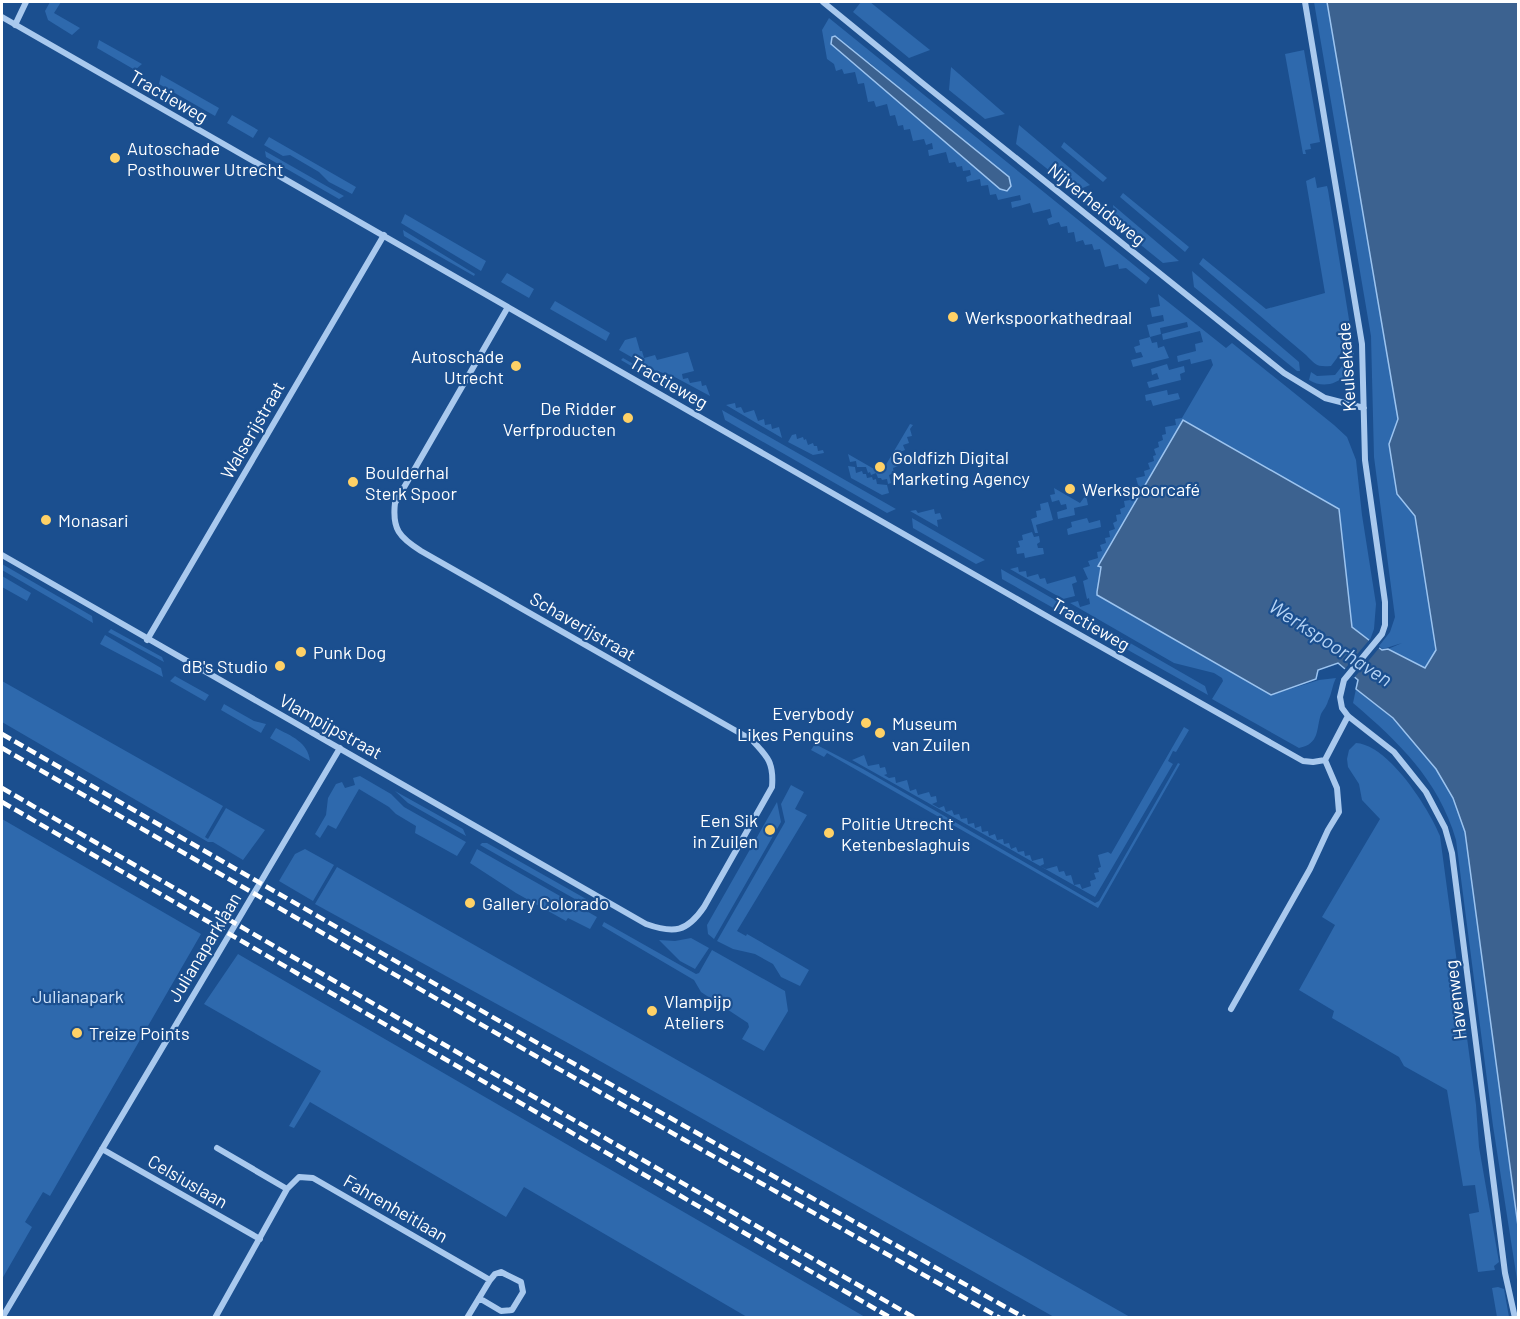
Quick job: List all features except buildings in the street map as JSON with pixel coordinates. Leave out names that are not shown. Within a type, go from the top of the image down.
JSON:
[{"type":"street","points":[[15,25],[26,2]]},
{"type":"street","name":"Nijverheidsweg","points":[[823,2],[1284,373],[1325,398],[1364,408]]},
{"type":"street","name":"Keulsekade","points":[[1305,2],[1362,344],[1365,460],[1385,602],[1385,625],[1375,643],[1348,674],[1341,686],[1342,708],[1348,716]]},
{"type":"street","name":"Tractieweg","points":[[2,17],[1293,755],[1313,762],[1325,760]]},
{"type":"street","name":"Walserijstraat","points":[[147,640],[384,235]]},
{"type":"street","name":"Schaverijstraat","points":[[508,307],[395,503],[393,515],[400,535],[413,546],[752,740],[766,755],[774,771],[772,787],[695,920],[673,931],[646,924]]},
{"type":"street","name":"Vlampijpstraat","points":[[2,555],[646,924]]},
{"type":"street","points":[[1231,1009],[1310,869],[1339,812],[1336,788],[1325,760],[1348,716]]},
{"type":"street","name":"Havenweg","points":[[1348,716],[1394,752],[1426,792],[1446,828],[1452,853],[1505,1273],[1515,1317]]},
{"type":"street","name":"Julianaparklaan","points":[[2,1317],[340,748]]},
{"type":"street","points":[[217,1148],[287,1189],[217,1315],[225,1317]]},
{"type":"street","name":"Celsiuslaan","points":[[102,1149],[260,1239]]},
{"type":"street","name":"Fahrenheitlaan","points":[[287,1189],[299,1177],[313,1178],[490,1280]]},
{"type":"street","points":[[467,1317],[490,1280],[495,1274],[501,1272],[521,1282],[523,1292],[512,1310],[501,1311],[479,1298]]},
{"type":"green space","points":[[50,2],[61,2],[54,13],[80,28],[72,35],[48,20],[45,11]]},
{"type":"green space","points":[[861,2],[870,2],[930,50],[909,58],[853,12]]},
{"type":"green space","points":[[1314,2],[1327,2],[1398,419],[1389,444],[1397,494],[1415,516],[1436,650],[1425,668],[1388,649],[1402,643],[1383,649],[1379,646],[1390,632],[1395,617],[1374,457],[1371,336]]},
{"type":"green space","points":[[829,18],[1150,278],[1146,284],[1126,268],[1119,269],[1118,264],[1105,267],[1100,249],[1094,250],[1092,244],[1085,245],[1083,240],[1076,242],[1074,232],[1068,233],[1067,226],[1061,227],[1059,222],[1049,225],[1047,219],[1052,217],[1050,209],[1033,213],[1030,203],[1012,208],[1011,202],[1021,200],[1020,195],[998,200],[996,194],[990,195],[988,185],[981,186],[980,179],[967,182],[966,177],[971,175],[970,170],[963,171],[962,166],[957,167],[955,162],[949,163],[946,152],[929,156],[928,150],[933,149],[932,143],[926,145],[924,139],[913,141],[910,129],[904,130],[903,125],[898,126],[895,115],[890,116],[887,104],[876,107],[874,101],[868,102],[864,83],[858,84],[855,72],[844,74],[842,69],[836,71],[834,64],[827,59],[822,30]],"holes":[[[831,44],[870,63],[912,99],[1004,191]]]},
{"type":"green space","points":[[99,40],[142,64],[135,70],[97,48]]},
{"type":"green space","points":[[1304,50],[1320,142],[1310,144],[1311,149],[1305,150],[1306,154],[1303,154],[1285,54]]},
{"type":"green space","points":[[951,67],[1005,114],[985,119],[949,90]]},
{"type":"green space","points":[[161,75],[219,108],[215,116],[159,84]]},
{"type":"green space","points":[[162,92],[208,119],[203,121],[162,97]]},
{"type":"green space","points":[[232,115],[258,130],[253,138],[227,123]]},
{"type":"green space","points":[[1019,125],[1090,185],[1075,191],[1016,144]]},
{"type":"green space","points":[[269,137],[356,187],[352,194],[329,182],[319,172],[290,155],[283,156],[264,145]]},
{"type":"green space","points":[[1064,142],[1107,178],[1103,182],[1061,147]]},
{"type":"green space","points":[[265,151],[344,196],[339,199],[266,157]]},
{"type":"green space","points":[[1315,177],[1317,188],[1327,186],[1328,190],[1352,338],[1331,366],[1319,366],[1314,363],[1199,264],[1203,258],[1266,309],[1325,293],[1306,181]]},
{"type":"green space","points":[[1123,193],[1189,247],[1185,252],[1120,197]]},
{"type":"green space","points":[[1113,205],[1179,261],[1163,263],[1115,224]]},
{"type":"green space","points":[[405,214],[486,261],[481,271],[401,223]]},
{"type":"green space","points":[[403,230],[475,274],[474,276],[404,236]]},
{"type":"green space","points":[[1192,271],[1299,362],[1300,371],[1297,371],[1194,287]]},
{"type":"green space","points":[[507,273],[534,289],[529,298],[501,282]]},
{"type":"green space","points":[[1158,294],[1226,348],[1232,343],[1334,425],[1347,437],[1356,460],[1376,604],[1374,629],[1370,640],[1352,627],[1339,509],[1183,420],[1099,566],[1102,567],[1097,595],[1271,695],[1319,680],[1336,678],[1321,714],[1316,735],[1306,746],[1299,748],[1212,699],[1223,681],[1214,673],[1174,663],[1070,603],[1078,601],[1080,607],[1090,604],[1083,581],[1088,579],[1083,568],[1090,566],[1088,561],[1098,558],[1097,552],[1102,551],[1100,545],[1106,543],[1105,538],[1110,537],[1109,531],[1115,529],[1113,523],[1117,521],[1116,515],[1121,514],[1120,509],[1125,507],[1124,501],[1130,500],[1128,494],[1132,493],[1131,487],[1138,485],[1136,478],[1145,476],[1144,471],[1150,469],[1148,463],[1154,461],[1153,456],[1156,455],[1154,449],[1159,447],[1158,442],[1163,440],[1162,435],[1166,434],[1165,427],[1176,425],[1175,419],[1182,418],[1213,365],[1211,359],[1191,364],[1190,359],[1178,362],[1177,356],[1196,351],[1195,344],[1203,342],[1200,331],[1163,340],[1162,334],[1188,327],[1187,322],[1160,328],[1161,334],[1150,337],[1147,325],[1164,321],[1163,315],[1152,317],[1150,308],[1160,306]]},
{"type":"green space","points":[[555,301],[610,333],[606,341],[550,309]]},
{"type":"green space","points":[[636,337],[644,358],[655,355],[657,360],[688,352],[694,371],[682,374],[683,379],[688,378],[690,383],[701,381],[702,386],[706,385],[710,396],[671,375],[656,371],[619,350],[625,340]]},
{"type":"green space","points":[[1150,337],[1152,343],[1157,342],[1158,348],[1164,346],[1169,358],[1133,367],[1131,360],[1143,357],[1141,352],[1136,353],[1134,347],[1140,345],[1139,340]]},
{"type":"green space","points":[[1354,351],[1350,368],[1340,380],[1317,384],[1309,380],[1311,372],[1317,376],[1335,375]]},
{"type":"green space","points":[[623,358],[654,376],[669,379],[693,393],[684,397],[621,360]]},
{"type":"green space","points":[[1167,364],[1169,370],[1184,366],[1185,372],[1180,374],[1181,380],[1149,388],[1147,382],[1159,379],[1157,373],[1152,375],[1151,369]]},
{"type":"green space","points":[[1167,390],[1168,395],[1178,393],[1180,399],[1153,406],[1151,400],[1146,401],[1145,395]]},
{"type":"green space","points":[[735,403],[736,408],[741,407],[744,413],[754,410],[758,421],[764,419],[765,425],[771,424],[772,429],[779,427],[782,438],[726,405]]},
{"type":"green space","points":[[722,410],[896,509],[887,513],[725,420]]},
{"type":"green space","points":[[910,424],[913,425],[910,429],[912,436],[907,437],[909,443],[903,445],[905,450],[900,452],[901,458],[896,459],[898,466],[893,468],[894,473],[889,475],[891,483],[888,484],[887,479],[878,478],[876,473],[871,475],[866,467],[857,467],[856,461],[850,462],[848,454],[881,473]]},
{"type":"green space","points":[[796,434],[797,439],[803,437],[808,445],[813,443],[817,446],[818,451],[823,450],[824,453],[813,455],[788,442],[792,435]]},
{"type":"green space","points":[[848,466],[855,467],[856,473],[862,471],[867,478],[876,479],[877,484],[887,485],[889,493],[882,495],[851,478]]},
{"type":"green space","points":[[1054,488],[1080,503],[1086,495],[1088,505],[1074,508],[1075,515],[1058,519],[1057,512],[1067,509],[1066,504],[1061,505],[1059,500],[1052,502],[1050,495],[1055,494]]},
{"type":"green space","points":[[1048,502],[1053,520],[1036,525],[1038,533],[1035,533],[1031,519],[1037,517],[1036,511],[1041,510],[1040,504]]},
{"type":"green space","points":[[934,509],[935,514],[940,513],[942,519],[937,520],[938,527],[910,511],[916,510],[918,513]]},
{"type":"green space","points":[[912,518],[985,560],[976,564],[913,528]]},
{"type":"green space","points":[[1087,518],[1089,523],[1100,520],[1101,527],[1068,535],[1067,529],[1072,527],[1071,522]]},
{"type":"green space","points":[[1032,532],[1034,537],[1039,536],[1038,548],[1043,548],[1044,554],[1025,558],[1024,553],[1017,554],[1016,548],[1020,547],[1018,541],[1023,540],[1022,535]]},
{"type":"green space","points":[[2,564],[92,616],[93,623],[2,570]]},
{"type":"green space","points":[[1018,567],[1019,572],[1026,571],[1027,577],[1038,574],[1040,579],[1045,578],[1047,584],[1075,576],[1077,582],[1072,584],[1075,596],[1063,599],[1010,569]]},
{"type":"green space","points":[[1001,569],[1205,686],[1208,695],[1002,579]]},
{"type":"green space","points":[[2,576],[31,593],[27,601],[2,587]]},
{"type":"green space","points":[[111,629],[162,657],[164,662],[108,632]]},
{"type":"green space","points":[[105,635],[161,668],[163,677],[100,644]]},
{"type":"green space","points":[[175,676],[209,695],[205,701],[170,681]]},
{"type":"green space","points":[[2,681],[223,806],[205,837],[208,839],[226,808],[265,830],[243,860],[213,842],[208,842],[2,722]]},
{"type":"green space","points":[[1356,689],[1392,718],[1436,769],[1453,798],[1465,832],[1518,1226],[1518,1286],[1493,1126],[1456,840],[1449,819],[1428,781],[1401,748],[1353,703]]},
{"type":"green space","points":[[224,704],[254,721],[266,724],[261,733],[221,710]]},
{"type":"green space","points":[[1184,727],[1189,730],[1176,752],[1173,751],[1168,761],[1173,764],[1095,897],[1040,866],[1046,869],[1057,866],[1059,872],[1064,871],[1066,876],[1071,875],[1074,885],[1080,884],[1082,889],[1091,886],[1090,881],[1096,879],[1094,873],[1099,872],[1098,868],[1101,867],[1098,855],[1108,852],[1111,854]]},
{"type":"green space","points":[[276,728],[302,744],[309,754],[310,761],[270,738]]},
{"type":"green space","points":[[1356,743],[1369,746],[1394,766],[1427,810],[1440,836],[1476,1105],[1479,1147],[1499,1262],[1494,1266],[1495,1270],[1478,1272],[1469,1214],[1479,1212],[1475,1185],[1463,1186],[1447,1090],[1404,1066],[1399,1057],[1332,1018],[1334,1011],[1299,990],[1335,925],[1322,917],[1380,819],[1362,800],[1359,784],[1348,767],[1349,750]]},
{"type":"green space","points":[[815,744],[863,769],[1095,903],[1099,901],[1178,763],[1180,764],[1098,908],[827,753],[824,757],[811,750]]},
{"type":"green space","points":[[864,755],[868,766],[879,764],[880,768],[885,767],[887,774],[884,775],[889,778],[895,777],[896,783],[907,780],[910,791],[916,789],[918,795],[929,792],[931,797],[936,796],[937,802],[932,804],[939,808],[944,806],[946,812],[952,810],[954,815],[959,814],[961,819],[967,818],[968,824],[974,823],[975,828],[981,826],[982,832],[988,831],[989,836],[995,834],[997,840],[1003,839],[1004,844],[1009,843],[1011,849],[1016,847],[1018,852],[1024,851],[1025,856],[1030,855],[1032,861],[1043,858],[1044,864],[1040,866],[852,760]]},
{"type":"green space","points":[[360,776],[391,794],[404,807],[466,842],[457,856],[415,833],[416,826],[359,789],[336,829],[328,825],[320,838],[315,834],[326,815],[328,798],[336,784],[342,782],[345,788],[355,785],[353,778]]},
{"type":"green space","points":[[791,785],[804,792],[795,809],[807,815],[737,931],[746,936],[747,934],[809,970],[800,986],[781,977],[773,964],[755,954],[733,949],[717,941],[785,822],[781,804]]},
{"type":"green space","points":[[395,791],[463,829],[466,836],[408,803]]},
{"type":"green space","points":[[777,802],[781,822],[714,939],[708,934],[707,925]]},
{"type":"green space","name":"Julianapark","points":[[2,819],[201,934],[50,1196],[43,1192],[25,1222],[32,1227],[2,1279]]},
{"type":"green space","points":[[487,843],[595,904],[596,911],[480,845]]},
{"type":"green space","points":[[305,849],[334,865],[313,901],[279,881],[295,854]]},
{"type":"green space","points":[[477,849],[597,917],[590,929],[568,918],[566,921],[516,893],[470,863]]},
{"type":"green space","points":[[337,867],[1130,1317],[1054,1317],[568,1043],[315,904]]},
{"type":"green space","points":[[604,922],[696,974],[699,973],[712,950],[785,991],[788,1011],[764,1051],[742,1039],[749,1027],[748,1023],[701,992],[694,980],[602,926]]},
{"type":"green space","points":[[691,938],[709,948],[695,969],[680,961],[659,940],[675,941]]},
{"type":"green space","points":[[238,954],[865,1317],[747,1317],[524,1187],[506,1217],[310,1102],[294,1128],[289,1126],[321,1071],[204,1004]]},
{"type":"green space","points":[[1492,1288],[1504,1289],[1509,1317],[1497,1317]]},
{"type":"water","name":"Werkspoorhaven","points":[[1327,2],[1518,2],[1518,1226],[1465,832],[1453,798],[1436,769],[1393,718],[1356,689],[1358,680],[1338,663],[1318,670],[1316,679],[1271,695],[1097,595],[1101,567],[1098,566],[1183,420],[1339,509],[1352,627],[1382,650],[1388,649],[1425,668],[1436,650],[1415,516],[1397,494],[1389,444],[1398,419]]},
{"type":"water","points":[[835,36],[1009,177],[1011,186],[1007,191],[1000,189],[831,44],[832,37]]},
{"type":"pier","points":[[1370,639],[1380,647],[1354,678],[1344,670]]},
{"type":"railway","points":[[2,734],[541,1045],[1025,1318]]},
{"type":"railway","points":[[2,748],[534,1055],[1000,1318]]},
{"type":"railway","points":[[2,788],[915,1318]]},
{"type":"railway","points":[[2,802],[891,1318]]},
{"type":"place","name":"Autoschade Posthouwer Utrecht","points":[[115,158]]},
{"type":"place","name":"Werkspoorkathedraal","points":[[953,317]]},
{"type":"place","name":"Autoschade Utrecht","points":[[516,366]]},
{"type":"place","name":"De Ridder Verfproducten","points":[[628,418]]},
{"type":"place","name":"Goldfizh Digital Marketing Agency","points":[[880,467]]},
{"type":"place","name":"Boulderhal Sterk Spoor","points":[[353,482]]},
{"type":"place","name":"Werkspoorcafé","points":[[1070,489]]},
{"type":"place","name":"Monasari","points":[[46,520]]},
{"type":"place","name":"Punk Dog","points":[[301,652]]},
{"type":"place","name":"dB's Studio","points":[[280,666]]},
{"type":"place","name":"Everybody Likes Penguins","points":[[866,723]]},
{"type":"place","name":"Museum van Zuilen","points":[[880,733]]},
{"type":"place","name":"Een Sik in Zuilen","points":[[770,830]]},
{"type":"place","name":"Politie Utrecht Ketenbeslaghuis","points":[[829,833]]},
{"type":"place","name":"Gallery Colorado","points":[[470,903]]},
{"type":"place","name":"Vlampijp Ateliers","points":[[652,1011]]},
{"type":"place","name":"Treize Points","points":[[77,1033]]}]
